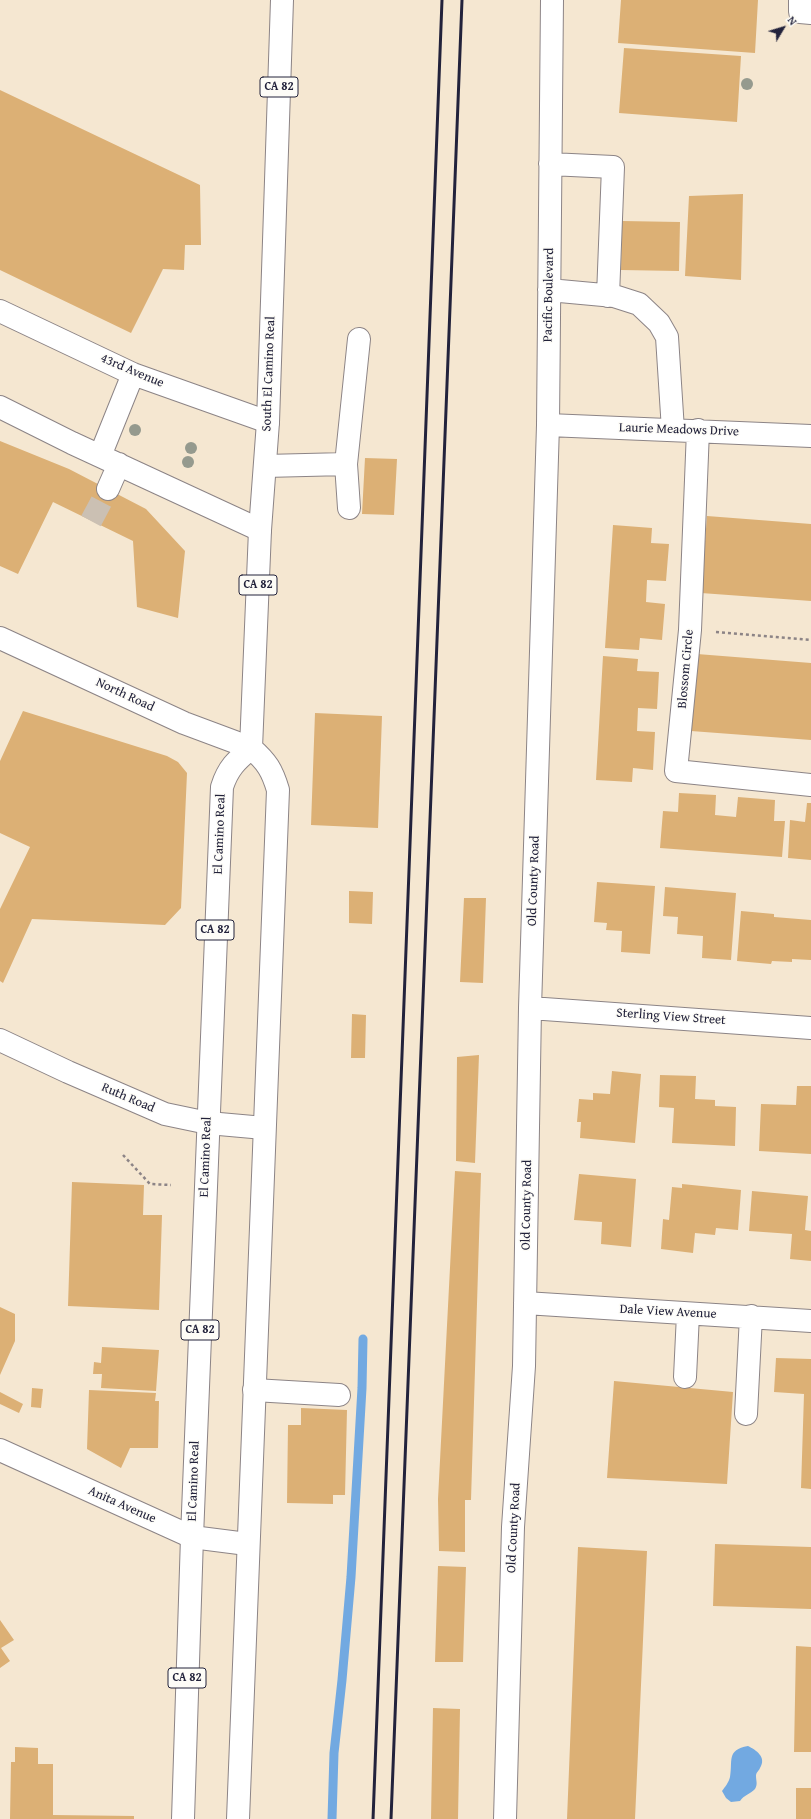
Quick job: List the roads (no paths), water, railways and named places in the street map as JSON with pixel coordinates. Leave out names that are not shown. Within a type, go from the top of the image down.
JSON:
[{"type":"street","name":"South El Camino Real","points":[[251,748],[260,530],[268,422],[282,0]]},
{"type":"street","name":"Pacific Boulevard","points":[[543,590],[548,425],[552,0]]},
{"type":"street","points":[[800,0],[800,12],[811,13]]},
{"type":"street","points":[[550,164],[613,167],[608,296]]},
{"type":"street","points":[[549,290],[608,296],[639,304],[659,323],[667,337],[673,430]]},
{"type":"street","name":"43rd Avenue","points":[[0,311],[133,374],[268,422]]},
{"type":"street","points":[[349,508],[346,464],[359,339]]},
{"type":"street","points":[[108,489],[110,460],[133,374]]},
{"type":"street","points":[[0,407],[260,530]]},
{"type":"street","name":"Laurie Meadows Drive","points":[[548,425],[698,430],[811,436]]},
{"type":"street","name":"Blossom Circle","points":[[698,430],[690,630],[676,771],[811,785]]},
{"type":"street","points":[[265,466],[346,464]]},
{"type":"street","name":"Old County Road","points":[[505,1819],[513,1527],[524,1366],[530,1008],[543,590]]},
{"type":"street","name":"North Road","points":[[0,638],[179,720],[251,748]]},
{"type":"street","points":[[238,1819],[247,1544],[278,790],[273,773],[264,759],[251,748]]},
{"type":"street","name":"El Camino Real","points":[[183,1819],[192,1537],[222,786],[227,772],[237,760],[251,748]]},
{"type":"street","name":"Sterling View Street","points":[[530,1008],[811,1028]]},
{"type":"street","name":"Ruth Road","points":[[0,1040],[68,1072],[165,1114],[208,1122],[264,1128]]},
{"type":"street","name":"Dale View Avenue","points":[[525,1303],[688,1314],[751,1316],[811,1321]]},
{"type":"street","points":[[684,1377],[688,1314]]},
{"type":"street","points":[[746,1414],[751,1316]]},
{"type":"street","points":[[254,1390],[339,1395]]},
{"type":"street","name":"Anita Avenue","points":[[0,1450],[192,1537],[247,1544]]},
{"type":"water","points":[[748,1746],[760,1754],[762,1760],[760,1769],[756,1775],[756,1786],[755,1789],[743,1797],[740,1801],[731,1802],[726,1798],[722,1791],[729,1779],[733,1753],[736,1750]]},
{"type":"waterway","points":[[332,1819],[334,1753],[351,1577],[362,1388],[363,1339]]},
{"type":"tunnel","points":[[91,521],[108,489]]},
{"type":"railway","points":[[373,1819],[442,0]]},
{"type":"railway","points":[[391,1819],[462,0]]}]
